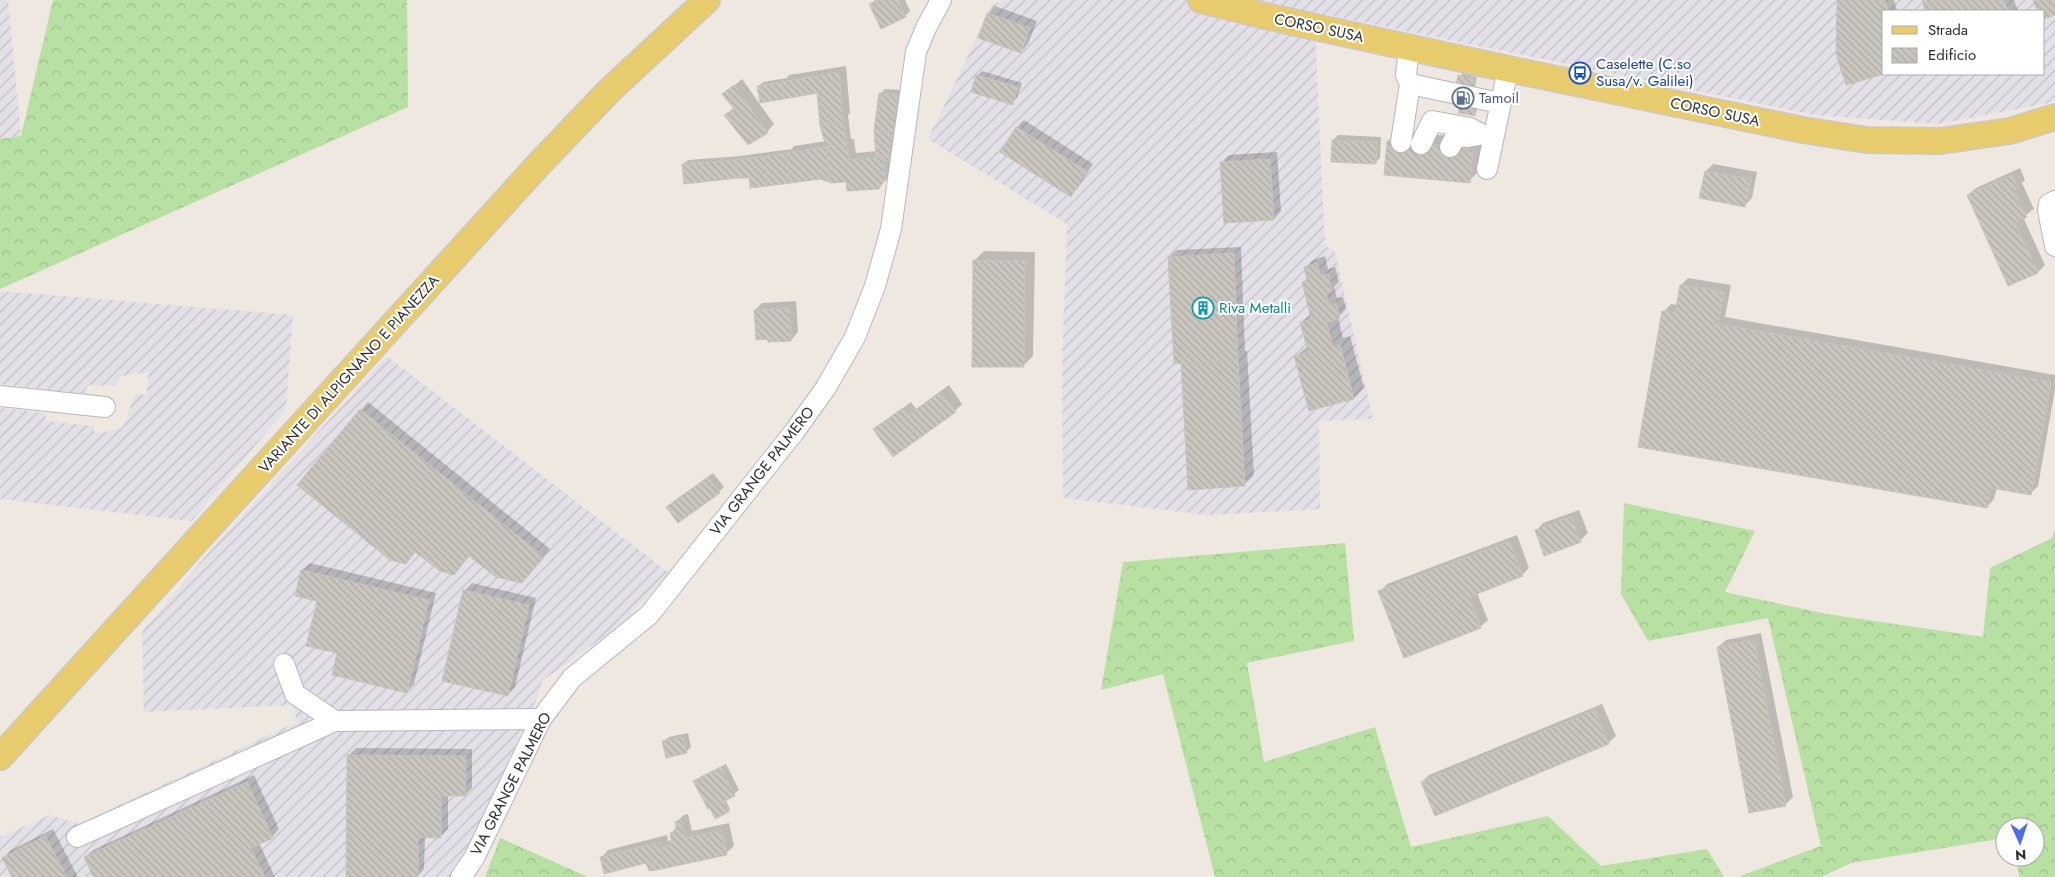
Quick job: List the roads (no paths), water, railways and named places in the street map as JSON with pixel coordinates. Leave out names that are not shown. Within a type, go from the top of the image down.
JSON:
[{"type":"main road","name":"VARIANTE DI ALPIGNANO E PIANEZZA","points":[[0,757],[540,163],[610,90],[682,21],[707,0]]},
{"type":"main road","name":"CORSO SUSA","points":[[1201,0],[1409,48],[1803,130],[1867,140],[1940,141],[2010,131],[2055,117]]},
{"type":"street","name":"VIA GRANGE PALMERO","points":[[461,877],[474,858],[541,719],[572,678],[649,615],[794,432],[825,389],[854,337],[875,286],[891,229],[916,52],[926,28],[941,1]]},
{"type":"street","points":[[1400,142],[1410,84],[1406,75],[1409,48]]},
{"type":"street","points":[[1487,169],[1487,135],[1500,103],[1508,68]]},
{"type":"street","points":[[1410,84],[1500,103]]},
{"type":"street","points":[[1421,144],[1432,121],[1470,128],[1487,135]]},
{"type":"street","points":[[1450,147],[1456,136],[1487,135]]},
{"type":"street","points":[[2055,201],[2049,204],[2048,210],[2055,246]]},
{"type":"street","points":[[0,396],[105,407]]},
{"type":"street","points":[[284,664],[295,694],[335,721]]},
{"type":"street","points":[[77,837],[335,721],[541,719]]},
{"type":"place","name":"Caselette (C.so Susa/v. Galilei)","points":[[1580,73]]},
{"type":"place","name":"Tamoil","points":[[1463,98]]},
{"type":"place","name":"Riva Metalli","points":[[1203,308]]}]
